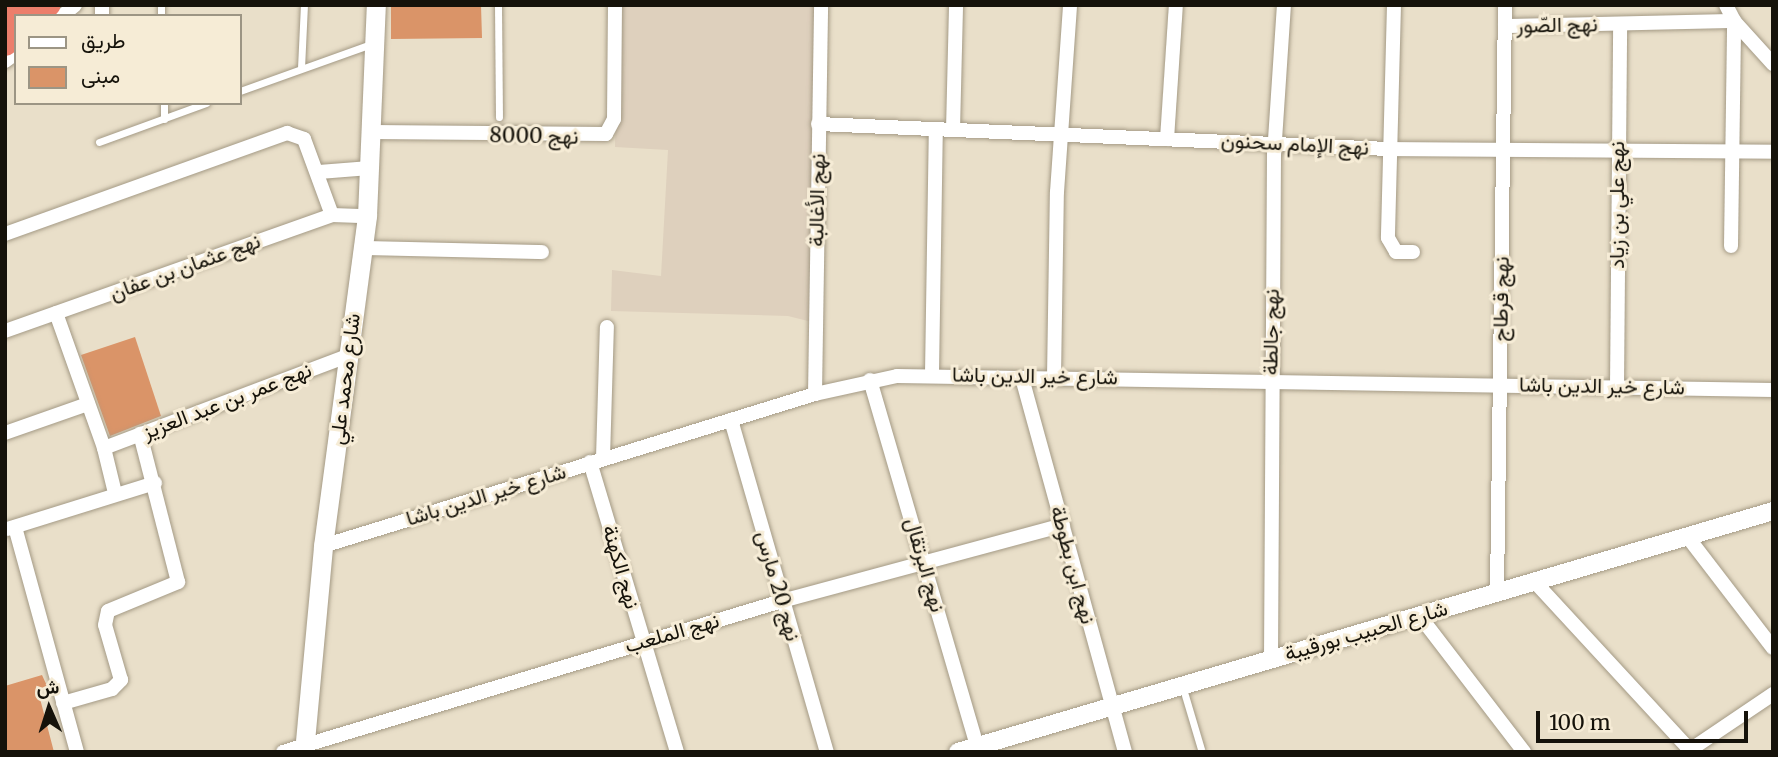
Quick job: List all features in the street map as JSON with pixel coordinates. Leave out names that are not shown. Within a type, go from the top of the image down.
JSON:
[{"type":"highway","points":[[5,21],[23,5]]},
{"type":"main road","name":"شارع محمد علي","points":[[304,749],[323,546],[367,216],[376,5]]},
{"type":"street","name":"نهج 8000","points":[[372,132],[606,134],[614,119],[615,5]]},
{"type":"street","name":"نهج الأغالبة","points":[[815,394],[821,5]]},
{"type":"street","points":[[953,130],[956,5]]},
{"type":"street","points":[[1054,377],[1059,135],[1070,5]]},
{"type":"street","points":[[1167,139],[1176,5]]},
{"type":"street","name":"نهج جالطة","points":[[1271,659],[1270,380],[1284,5]]},
{"type":"street","points":[[1394,5],[1388,149],[1389,243],[1396,251],[1413,252]]},
{"type":"street","name":"نهج قرطاج","points":[[1497,592],[1505,5]]},
{"type":"street","points":[[1726,5],[1734,21],[1767,49],[1773,64]]},
{"type":"street","points":[[1731,246],[1729,152],[1734,21]]},
{"type":"street","name":"نهج الصّور","points":[[1505,26],[1734,21]]},
{"type":"street","name":"نهج علي بن زياد","points":[[1617,386],[1620,24]]},
{"type":"street","name":"نهج الإمام سحنون","points":[[818,124],[1388,149],[1503,152],[1773,152]]},
{"type":"street","points":[[932,374],[936,129]]},
{"type":"street","points":[[5,233],[287,133],[304,139],[319,172],[332,215]]},
{"type":"street","points":[[319,172],[370,168]]},
{"type":"street","name":"نهج عثمان بن عفان","points":[[5,331],[332,215],[367,216]]},
{"type":"street","points":[[362,248],[542,252]]},
{"type":"street","points":[[56,313],[104,448],[115,493]]},
{"type":"street","name":"نهج الكهنة","points":[[607,327],[597,460],[643,642],[677,752]]},
{"type":"street","name":"نهج عمر بن عبد العزيز","points":[[104,448],[350,355]]},
{"type":"street","name":"شارع خير الدين باشا","points":[[323,546],[597,460],[870,380],[932,374],[1773,390]]},
{"type":"street","name":"نهج ابن بطوطة","points":[[1022,377],[1125,752]]},
{"type":"street","name":"نهج البرتقال","points":[[870,380],[978,749]]},
{"type":"street","points":[[5,433],[88,404]]},
{"type":"street","name":"نهج 20 مارس","points":[[731,420],[827,752]]},
{"type":"street","points":[[63,704],[112,689],[121,680],[105,625],[108,611],[177,584],[155,483],[139,434]]},
{"type":"street","points":[[77,752],[10,528],[115,493],[155,483]]},
{"type":"street","name":"شارع الحبيب بورقيبة","points":[[958,752],[978,749],[1182,684],[1773,511]]},
{"type":"street","name":"نهج الملعب","points":[[283,752],[304,749],[782,601],[1063,525]]},
{"type":"street","points":[[1688,536],[1773,648]]},
{"type":"street","points":[[1534,581],[1690,751],[1773,694]]},
{"type":"street","points":[[1419,615],[1524,752]]},
{"type":"lane","points":[[300,68],[304,5]]},
{"type":"lane","points":[[498,5],[499,117]]},
{"type":"lane","points":[[242,90],[375,42]]},
{"type":"lane","points":[[164,105],[164,119]]},
{"type":"lane","points":[[99,142],[201,105]]},
{"type":"lane","points":[[1182,684],[1201,749]]},
{"type":"shaded area","points":[[619,5],[817,5],[816,323],[788,316],[611,311],[612,270],[661,276],[668,150],[615,147]]},
{"type":"building","points":[[391,5],[481,5],[482,38],[391,39]]},
{"type":"building","points":[[135,337],[161,416],[110,436],[81,355]]},
{"type":"building","points":[[42,675],[48,688],[38,691],[54,752],[5,752],[5,686]]}]
